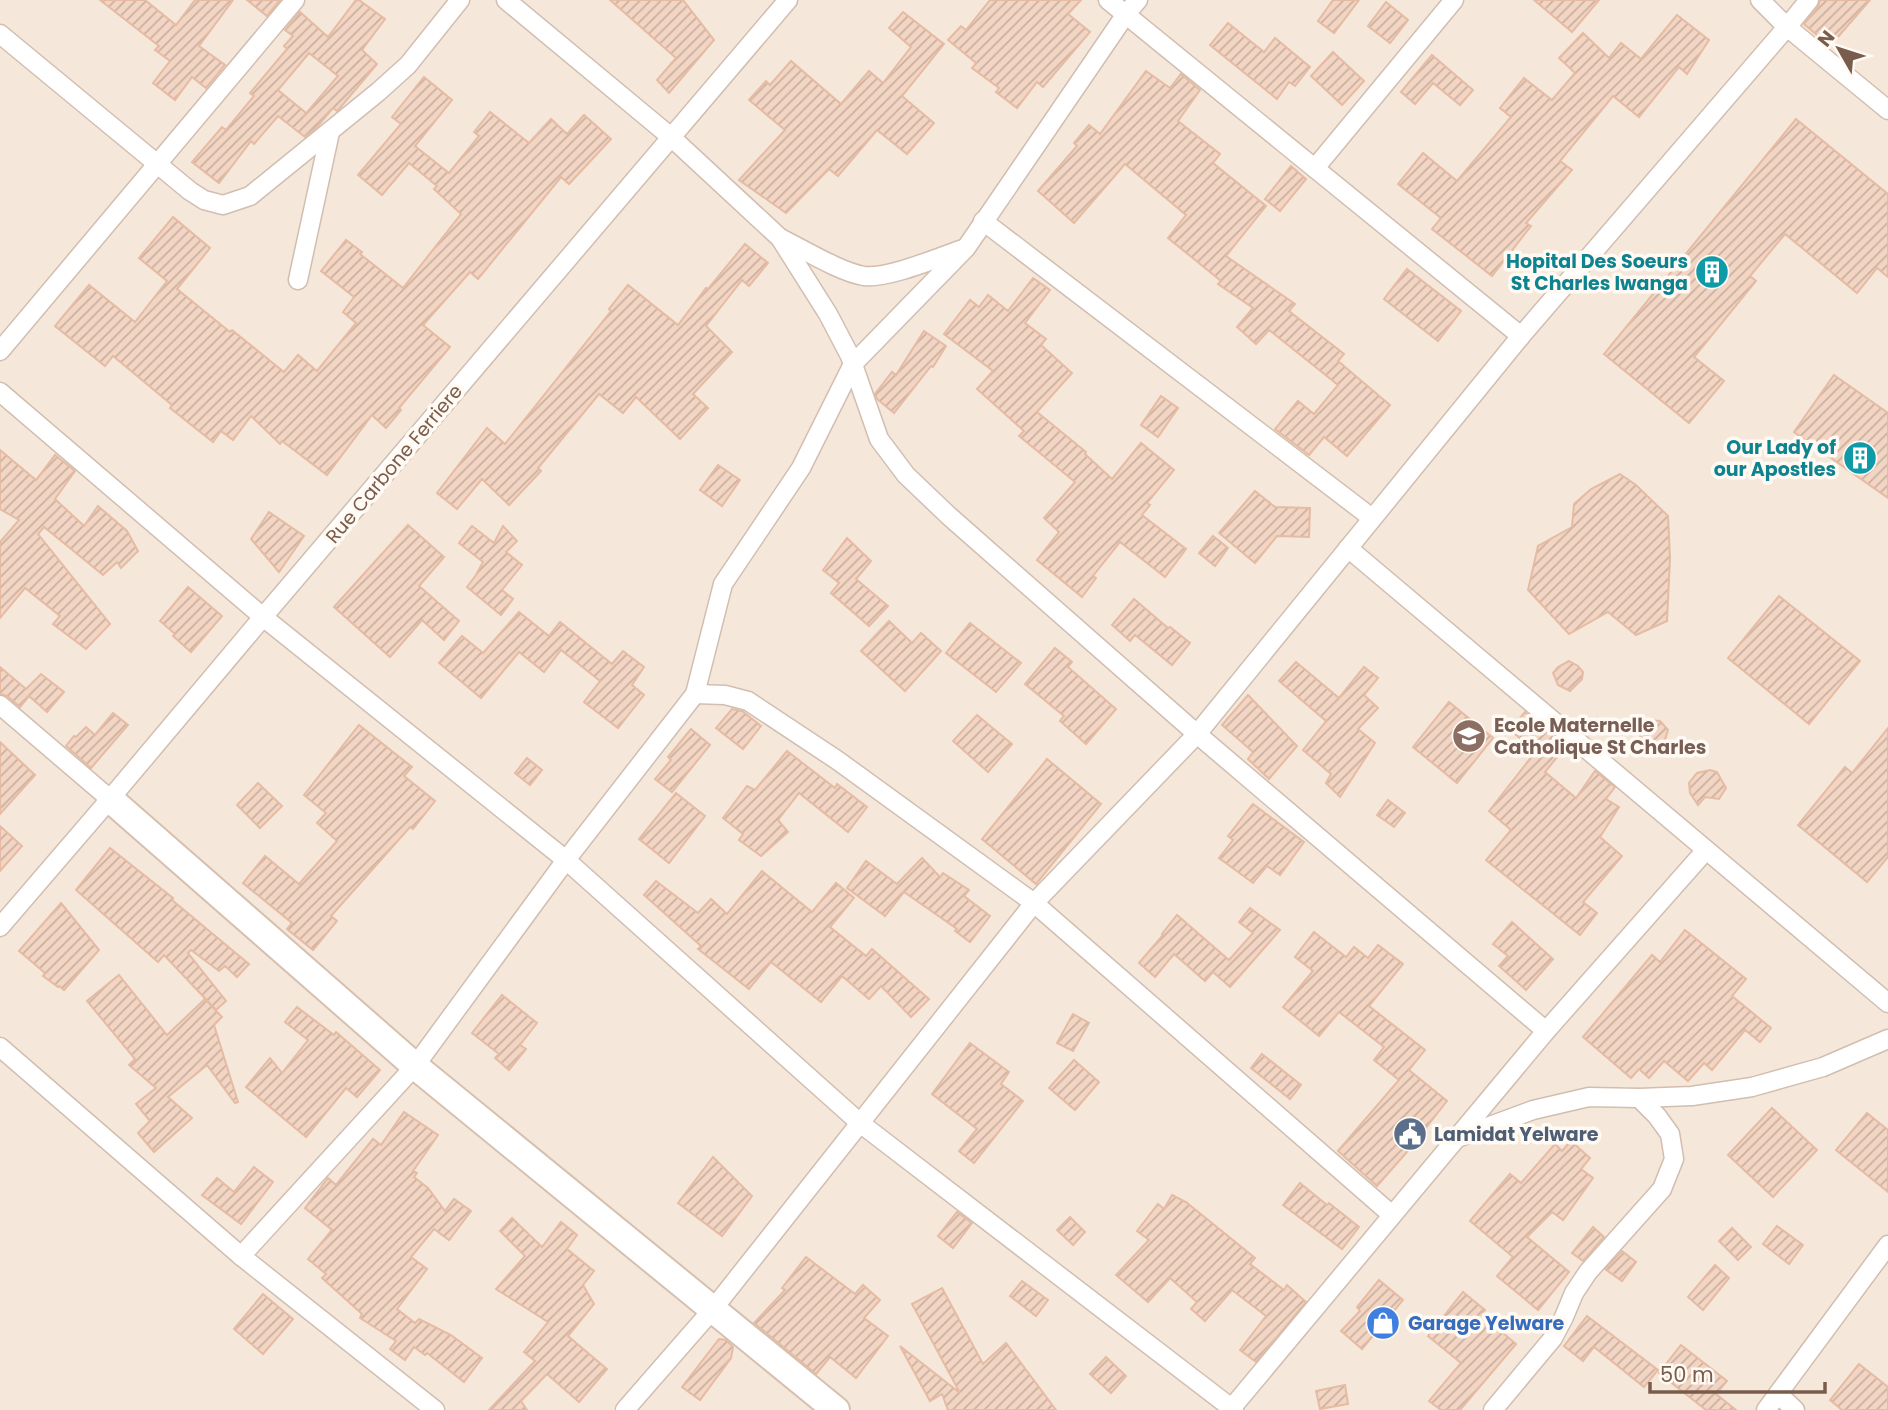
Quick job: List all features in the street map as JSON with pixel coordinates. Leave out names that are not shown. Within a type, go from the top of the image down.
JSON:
[{"type":"street","points":[[0,351],[295,0]]},
{"type":"street","points":[[0,34],[158,165],[204,200],[223,205],[250,196],[378,92],[408,65],[460,0]]},
{"type":"street","points":[[506,0],[671,137],[780,238],[828,314],[853,364],[878,439],[906,475],[949,516],[1197,733],[1546,1031]]},
{"type":"street","name":"Rue Carbone Ferriere","points":[[0,927],[788,0]]},
{"type":"street","points":[[1108,0],[1521,336]]},
{"type":"street","points":[[241,1256],[415,1066],[566,860],[695,694],[723,584],[801,468],[853,364],[966,248],[1138,0]]},
{"type":"street","points":[[1315,168],[1454,0]]},
{"type":"street","points":[[1760,0],[1787,27],[1888,110]]},
{"type":"street","points":[[625,1410],[713,1309],[1034,903],[1197,733],[1521,336],[1809,0]]},
{"type":"street","points":[[298,280],[330,132]]},
{"type":"street","points":[[983,221],[1372,518]]},
{"type":"street","points":[[780,238],[848,271],[866,276],[889,273],[966,248]]},
{"type":"street","points":[[0,392],[263,617],[566,860],[860,1123],[1232,1409],[1546,1031],[1706,850]]},
{"type":"street","points":[[1348,548],[1888,1003]]},
{"type":"street","points":[[695,694],[726,695],[748,701],[836,760],[1034,903],[1392,1215]]},
{"type":"street","points":[[0,705],[415,1066],[836,1410]]},
{"type":"street","points":[[1456,1138],[1533,1110],[1589,1097],[1692,1096],[1752,1087],[1823,1067],[1888,1039]]},
{"type":"street","points":[[0,1046],[241,1256],[435,1410]]},
{"type":"street","points":[[1493,1410],[1553,1338],[1574,1293],[1588,1272],[1662,1189],[1674,1159],[1670,1135],[1657,1116],[1639,1098]]},
{"type":"street","points":[[1766,1410],[1888,1245]]},
{"type":"street","points":[[1777,1394],[1795,1410]]},
{"type":"shaded area","points":[[0,0],[1888,0],[1888,1410],[0,1410]]},
{"type":"building","points":[[100,0],[145,0],[176,25],[195,0],[233,0],[199,46],[225,65],[206,88],[192,77],[175,100],[153,83],[170,61],[155,50],[159,46]]},
{"type":"building","points":[[247,0],[280,0],[267,16]]},
{"type":"building","points":[[356,0],[385,19],[362,50],[377,64],[337,111],[333,108],[305,137],[278,116],[254,144],[251,141],[219,183],[192,162],[222,127],[226,130],[254,96],[250,93],[287,49],[284,46],[293,36],[285,30],[300,12],[328,37]],"holes":[[[309,53],[338,76],[303,117],[306,113],[278,90]]]},
{"type":"building","points":[[610,0],[683,0],[714,40],[669,93],[657,80],[676,58]]},
{"type":"building","points":[[990,0],[1081,0],[1068,14],[1090,32],[1043,87],[1037,82],[1017,108],[996,92],[999,88],[972,68],[976,63],[948,40],[961,26],[966,30]]},
{"type":"building","points":[[1333,0],[1359,0],[1334,33],[1318,21]]},
{"type":"building","points":[[1534,0],[1599,0],[1572,32]]},
{"type":"building","points":[[1820,0],[1870,0],[1830,46],[1804,24],[1818,7]]},
{"type":"building","points":[[1386,2],[1408,20],[1390,43],[1368,26]]},
{"type":"building","points":[[903,12],[944,44],[902,96],[934,123],[907,154],[877,130],[838,176],[829,169],[786,213],[739,180],[785,130],[749,100],[766,81],[770,85],[791,61],[841,104],[869,71],[883,83],[911,47],[889,28]]},
{"type":"building","points":[[1677,15],[1709,40],[1687,74],[1679,67],[1639,117],[1613,96],[1560,161],[1572,170],[1526,223],[1531,226],[1492,276],[1432,229],[1441,218],[1398,184],[1423,153],[1457,181],[1511,117],[1500,108],[1524,78],[1552,100],[1575,73],[1559,58],[1583,33],[1609,58],[1621,43],[1641,59]]},
{"type":"building","points":[[1228,23],[1264,52],[1275,38],[1310,67],[1295,86],[1289,82],[1277,99],[1210,45]]},
{"type":"building","points":[[1333,52],[1364,81],[1342,105],[1311,76]]},
{"type":"building","points":[[1432,55],[1473,90],[1460,105],[1433,83],[1415,104],[1401,92]]},
{"type":"building","points":[[1146,71],[1170,88],[1181,74],[1200,90],[1178,121],[1220,154],[1213,163],[1266,206],[1226,256],[1295,304],[1289,311],[1344,354],[1338,361],[1390,405],[1347,456],[1324,437],[1309,455],[1275,429],[1298,401],[1314,414],[1338,385],[1269,330],[1256,344],[1237,327],[1253,308],[1218,284],[1221,281],[1168,238],[1186,215],[1125,164],[1074,223],[1038,191],[1077,146],[1074,143],[1089,125],[1100,134]]},
{"type":"building","points":[[424,77],[452,100],[415,146],[449,173],[479,136],[474,132],[490,112],[529,143],[551,119],[567,134],[584,115],[611,139],[569,184],[561,177],[478,279],[470,272],[423,325],[450,347],[399,408],[401,410],[386,428],[372,415],[327,475],[282,441],[280,444],[251,416],[233,440],[221,431],[213,442],[170,408],[172,405],[113,356],[105,366],[55,326],[89,285],[135,322],[167,281],[139,258],[173,217],[210,248],[177,289],[284,372],[298,355],[317,371],[356,323],[343,312],[354,297],[321,271],[346,240],[403,288],[461,214],[434,189],[437,186],[409,163],[382,195],[358,175],[401,124],[392,117]]},
{"type":"building","name":"Hopital Des Soeurs St Charles Iwanga","points":[[1796,119],[1888,194],[1888,277],[1877,268],[1857,293],[1785,234],[1750,276],[1756,281],[1694,357],[1724,381],[1689,423],[1604,354]]},
{"type":"building","points":[[1291,166],[1306,179],[1280,211],[1265,199]]},
{"type":"building","points":[[745,244],[768,263],[749,286],[742,280],[706,326],[732,352],[693,394],[708,408],[680,439],[636,397],[623,413],[599,394],[538,468],[541,471],[509,505],[482,479],[457,509],[437,493],[487,428],[505,444],[611,311],[609,309],[628,285],[678,325]]},
{"type":"building","points":[[1407,269],[1461,311],[1438,341],[1384,299]]},
{"type":"building","points":[[1033,278],[1050,290],[1025,323],[1046,339],[1041,345],[1072,373],[1037,412],[1086,452],[1085,454],[1112,479],[1141,443],[1174,470],[1147,503],[1150,505],[1142,515],[1186,549],[1165,577],[1120,542],[1093,576],[1096,578],[1082,597],[1037,560],[1059,532],[1044,518],[1075,482],[1019,436],[1024,431],[977,389],[993,371],[944,334],[970,300],[979,307],[988,295],[1008,311]]},
{"type":"building","points":[[924,331],[946,346],[933,367],[931,366],[894,413],[877,399],[875,394],[892,372],[896,375]]},
{"type":"building","name":"Our Lady of our Apostles","points":[[1834,375],[1888,413],[1888,498],[1794,432]]},
{"type":"building","points":[[1161,396],[1178,408],[1158,437],[1141,425]]},
{"type":"building","points":[[0,450],[36,480],[55,455],[75,471],[55,499],[84,526],[98,506],[127,531],[138,551],[121,568],[117,562],[103,575],[44,527],[38,534],[110,624],[86,649],[53,624],[60,616],[25,588],[0,618],[0,542],[19,520],[0,509]]},
{"type":"building","points":[[718,465],[740,480],[722,506],[700,490]]},
{"type":"building","points":[[1620,474],[1636,485],[1668,516],[1670,558],[1667,621],[1636,635],[1608,612],[1569,634],[1528,590],[1538,546],[1572,527],[1574,504],[1591,489]]},
{"type":"building","points":[[1255,491],[1275,507],[1310,508],[1309,537],[1277,536],[1255,563],[1219,533]]},
{"type":"building","points":[[269,512],[304,536],[279,572],[251,539]]},
{"type":"building","points":[[408,525],[444,557],[419,586],[459,621],[444,640],[422,620],[390,657],[334,607]]},
{"type":"building","points":[[472,526],[494,543],[503,526],[517,541],[506,552],[522,565],[502,590],[513,599],[501,615],[467,587],[483,562],[459,543]]},
{"type":"building","points":[[1213,536],[1228,548],[1215,566],[1199,553]]},
{"type":"building","points":[[847,538],[871,561],[856,579],[888,606],[869,626],[831,593],[839,583],[823,570]]},
{"type":"building","points":[[188,587],[222,616],[191,652],[160,621]]},
{"type":"building","points":[[1779,596],[1860,661],[1809,724],[1728,658]]},
{"type":"building","points":[[1134,599],[1190,643],[1172,665],[1135,635],[1130,641],[1112,625]]},
{"type":"building","points":[[519,612],[549,636],[560,622],[612,664],[623,651],[644,667],[632,685],[644,695],[618,728],[584,702],[600,681],[561,650],[544,672],[519,652],[481,698],[439,663],[462,636],[483,653]]},
{"type":"building","points":[[889,621],[912,643],[921,633],[941,651],[905,691],[861,651]]},
{"type":"building","points":[[970,623],[1021,663],[996,692],[946,653]]},
{"type":"building","points":[[1055,648],[1072,662],[1068,667],[1116,709],[1086,744],[1060,721],[1064,716],[1025,684]]},
{"type":"building","points":[[1569,661],[1583,672],[1582,679],[1570,691],[1558,685],[1553,673]]},
{"type":"building","points":[[1296,662],[1339,698],[1364,667],[1378,678],[1364,695],[1378,708],[1358,729],[1375,743],[1340,797],[1326,783],[1331,774],[1303,750],[1326,721],[1279,681]]},
{"type":"building","points":[[0,667],[26,689],[41,674],[64,692],[47,712],[29,696],[20,707],[7,696],[0,694]]},
{"type":"building","points":[[1248,695],[1297,746],[1269,779],[1248,759],[1253,752],[1222,725]]},
{"type":"building","points":[[1449,702],[1493,738],[1457,783],[1413,747]]},
{"type":"building","points":[[732,709],[742,711],[761,726],[743,749],[716,728]]},
{"type":"building","points":[[1525,712],[1566,746],[1545,772],[1576,798],[1595,771],[1615,787],[1606,799],[1619,807],[1600,837],[1622,856],[1583,902],[1597,913],[1580,935],[1486,860],[1511,830],[1489,811],[1536,751],[1510,730]]},
{"type":"building","points":[[113,713],[128,725],[91,768],[66,746],[86,727],[95,735]]},
{"type":"building","points":[[977,715],[1012,744],[988,772],[953,741]]},
{"type":"building","points":[[1648,720],[1660,721],[1668,730],[1664,743],[1653,747],[1644,742],[1638,733]]},
{"type":"building","points":[[359,725],[412,767],[404,776],[435,801],[413,829],[410,827],[331,916],[337,921],[313,950],[287,929],[292,923],[243,883],[265,856],[299,884],[337,841],[317,823],[326,813],[304,795]]},
{"type":"building","points":[[1888,728],[1888,857],[1867,882],[1798,825],[1845,767],[1852,773]]},
{"type":"building","points":[[691,729],[710,745],[672,792],[655,779],[671,760],[668,757]]},
{"type":"building","points":[[0,742],[35,775],[0,814]]},
{"type":"building","points":[[787,751],[835,788],[837,784],[867,807],[848,832],[799,793],[778,820],[788,832],[761,856],[739,840],[743,834],[723,818],[747,786],[755,790]]},
{"type":"building","points":[[527,758],[542,770],[530,785],[515,773]]},
{"type":"building","points":[[1047,759],[1101,804],[1036,884],[982,839]]},
{"type":"building","points":[[1710,770],[1717,772],[1726,788],[1719,799],[1705,797],[1698,805],[1690,793],[1689,783],[1697,773]]},
{"type":"building","points":[[258,783],[282,806],[260,828],[237,805]]},
{"type":"building","points":[[676,793],[705,816],[669,863],[639,839]]},
{"type":"building","points":[[1388,800],[1405,813],[1394,827],[1377,815]]},
{"type":"building","points":[[1253,804],[1304,842],[1280,875],[1267,866],[1253,883],[1219,858],[1233,840],[1228,836]]},
{"type":"building","points":[[0,826],[22,846],[0,871]]},
{"type":"building","points":[[110,848],[249,964],[237,977],[225,966],[219,971],[191,950],[188,953],[226,1001],[216,1010],[164,955],[158,962],[76,890]]},
{"type":"building","points":[[922,858],[940,877],[943,873],[969,890],[964,896],[990,916],[970,942],[955,931],[957,929],[904,892],[885,916],[847,888],[866,861],[897,884]]},
{"type":"building","points":[[762,871],[812,912],[836,883],[854,898],[830,927],[866,956],[872,949],[929,999],[911,1017],[881,986],[869,999],[842,976],[821,1002],[771,962],[749,989],[698,949],[701,946],[644,895],[656,881],[698,913],[711,899],[727,914]]},
{"type":"building","points":[[61,903],[99,950],[64,990],[43,976],[45,973],[19,951]]},
{"type":"building","points":[[1250,908],[1280,930],[1230,987],[1213,972],[1205,981],[1174,954],[1155,977],[1139,963],[1177,915],[1229,960],[1253,933],[1239,922]]},
{"type":"building","points":[[1512,922],[1553,959],[1526,990],[1499,966],[1508,956],[1493,944]]},
{"type":"building","points":[[1685,930],[1746,979],[1732,996],[1771,1028],[1760,1042],[1745,1030],[1712,1070],[1704,1063],[1688,1081],[1664,1061],[1649,1078],[1639,1069],[1631,1078],[1583,1037],[1652,955],[1660,962]]},
{"type":"building","points":[[1314,932],[1346,957],[1354,947],[1368,958],[1378,945],[1403,964],[1369,1006],[1425,1050],[1409,1070],[1447,1101],[1377,1186],[1338,1151],[1399,1080],[1374,1060],[1384,1047],[1339,1012],[1319,1036],[1283,1007],[1313,971],[1295,957]]},
{"type":"building","points":[[119,975],[167,1035],[205,999],[222,1017],[214,1025],[238,1102],[235,1103],[207,1065],[168,1097],[192,1118],[154,1152],[138,1133],[150,1121],[136,1104],[156,1088],[129,1065],[135,1059],[87,1001]]},
{"type":"building","points":[[502,995],[537,1023],[520,1045],[526,1049],[509,1070],[495,1058],[499,1054],[472,1033]]},
{"type":"building","points":[[297,1007],[334,1035],[336,1032],[380,1070],[357,1097],[346,1088],[306,1137],[246,1087],[270,1058],[282,1073],[308,1040],[285,1022]]},
{"type":"building","points":[[1073,1014],[1089,1023],[1073,1051],[1057,1043]]},
{"type":"building","points":[[970,1043],[1009,1072],[1001,1084],[1023,1101],[974,1163],[959,1151],[977,1129],[932,1094]]},
{"type":"building","points":[[1262,1054],[1301,1085],[1290,1099],[1251,1068]]},
{"type":"building","points":[[1074,1060],[1099,1082],[1075,1110],[1049,1088]]},
{"type":"building","points":[[1772,1108],[1817,1150],[1773,1197],[1728,1155]]},
{"type":"building","points":[[404,1112],[438,1135],[413,1171],[417,1173],[414,1177],[428,1188],[445,1211],[454,1199],[471,1211],[449,1240],[434,1229],[411,1257],[427,1269],[397,1309],[415,1323],[419,1319],[451,1335],[482,1358],[464,1382],[427,1353],[425,1355],[414,1347],[405,1360],[390,1349],[396,1341],[360,1318],[362,1314],[322,1278],[326,1274],[308,1259],[332,1230],[305,1208],[328,1178],[336,1185],[373,1139],[381,1145]]},
{"type":"building","points":[[1867,1113],[1888,1130],[1888,1192],[1836,1150]]},
{"type":"building","points":[[1571,1141],[1590,1158],[1581,1169],[1593,1178],[1563,1220],[1552,1212],[1527,1237],[1569,1272],[1538,1310],[1497,1276],[1513,1257],[1470,1221],[1510,1174],[1521,1183],[1555,1144],[1562,1151]]},
{"type":"building","points":[[713,1157],[752,1196],[722,1236],[678,1203]]},
{"type":"building","points":[[254,1167],[273,1182],[241,1224],[202,1195],[217,1178],[234,1192]]},
{"type":"building","points":[[1300,1183],[1359,1227],[1342,1249],[1283,1205]]},
{"type":"building","points":[[1172,1195],[1186,1202],[1255,1258],[1250,1264],[1284,1290],[1287,1285],[1306,1302],[1256,1362],[1240,1350],[1266,1316],[1232,1290],[1205,1321],[1191,1309],[1197,1302],[1170,1278],[1148,1302],[1116,1275],[1149,1240],[1137,1231],[1158,1204],[1164,1209]]},
{"type":"building","points":[[957,1212],[972,1223],[953,1248],[938,1236]]},
{"type":"building","points":[[1070,1217],[1085,1232],[1073,1245],[1057,1230]]},
{"type":"building","points":[[512,1218],[542,1247],[561,1222],[577,1235],[567,1249],[594,1271],[583,1285],[594,1304],[568,1336],[607,1369],[579,1402],[547,1374],[521,1401],[527,1410],[489,1410],[535,1361],[524,1352],[548,1322],[496,1289],[525,1256],[500,1231]]},
{"type":"building","points":[[1777,1226],[1803,1245],[1789,1264],[1763,1244]]},
{"type":"building","points":[[1593,1227],[1604,1237],[1583,1261],[1572,1253]]},
{"type":"building","points":[[1732,1228],[1751,1247],[1738,1260],[1719,1241]]},
{"type":"building","points":[[1622,1251],[1636,1262],[1622,1281],[1605,1269]]},
{"type":"building","points":[[806,1257],[855,1294],[863,1285],[880,1300],[864,1318],[888,1336],[856,1378],[830,1357],[816,1374],[754,1323],[785,1290],[782,1288]]},
{"type":"building","points":[[1715,1265],[1729,1278],[1703,1310],[1688,1297]]},
{"type":"building","points":[[1379,1280],[1403,1300],[1362,1349],[1341,1331],[1360,1311],[1357,1307]]},
{"type":"building","points":[[1022,1281],[1048,1300],[1036,1316],[1010,1296]]},
{"type":"building","points":[[942,1288],[983,1364],[1006,1343],[1056,1410],[948,1410],[942,1394],[930,1401],[900,1346],[960,1393],[912,1304]]},
{"type":"building","points":[[1463,1292],[1485,1310],[1482,1315],[1516,1344],[1460,1410],[1441,1410],[1429,1401],[1461,1363],[1428,1336]]},
{"type":"building","points":[[263,1294],[293,1319],[263,1354],[234,1329]]},
{"type":"building","points":[[1587,1316],[1658,1370],[1644,1387],[1594,1347],[1583,1361],[1564,1346]]},
{"type":"building","points":[[719,1339],[726,1340],[733,1347],[731,1358],[700,1400],[682,1387]]},
{"type":"building","points":[[1681,1345],[1727,1381],[1716,1394],[1736,1410],[1706,1410],[1659,1373]]},
{"type":"building","points":[[1106,1357],[1126,1376],[1111,1393],[1090,1374]]},
{"type":"building","points":[[1859,1364],[1888,1387],[1888,1410],[1842,1410],[1830,1400]]},
{"type":"building","points":[[1345,1385],[1348,1404],[1320,1409],[1316,1391]]},
{"type":"place","name":"Hopital Des Soeurs St Charles Iwanga","points":[[1712,272]]},
{"type":"place","name":"Our Lady of our Apostles","points":[[1860,458]]},
{"type":"place","name":"Ecole Maternelle Catholique St Charles","points":[[1469,736]]},
{"type":"place","name":"Lamidat Yelware","points":[[1410,1134]]},
{"type":"place","name":"Garage Yelware","points":[[1383,1323]]}]
